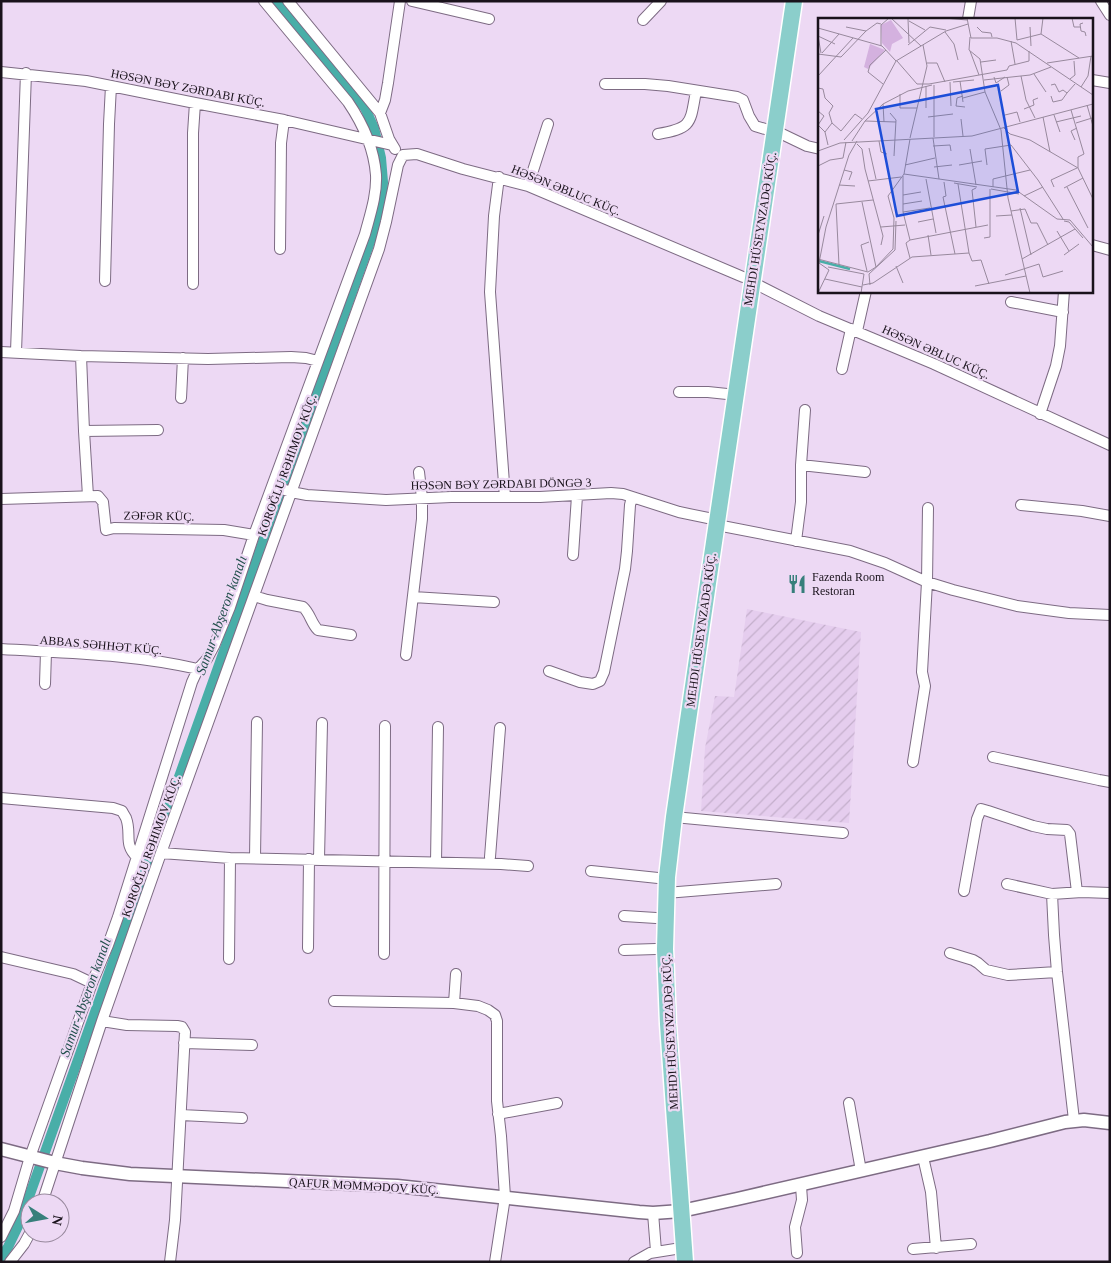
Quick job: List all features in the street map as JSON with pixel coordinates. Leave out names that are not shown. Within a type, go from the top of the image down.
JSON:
[{"type":"main road","name":"MEHDI HÜSEYNZADƏ KÜÇ.","points":[[770,130],[784,1]]},
{"type":"main road","name":"MEHDI HÜSEYNZADƏ KÜÇ.","points":[[677,1211],[659,1026],[656,950],[658,878],[665,817],[712,521],[770,130],[794,1]]},
{"type":"main road","name":"MEHDI HÜSEYNZADƏ KÜÇ.","points":[[679,1258],[665,949],[666,893],[726,394],[748,279]]},
{"type":"street","name":"KOROĞLU RƏHIMOV KÜÇ.","points":[[1,1237],[14,1211],[30,1157],[92,983],[112,936],[192,682],[198,669],[207,659],[214,646],[230,606],[254,535],[365,234],[369,218],[376,176],[373,156],[358,117],[348,102],[264,1]]},
{"type":"street","points":[[288,1],[380,113],[392,145],[404,155]]},
{"type":"street","points":[[380,113],[388,84],[400,1]]},
{"type":"street","points":[[412,1],[489,19]]},
{"type":"street","points":[[643,20],[661,1]]},
{"type":"street","points":[[968,18],[971,1]]},
{"type":"street","points":[[1101,1],[1110,15]]},
{"type":"street","name":"HƏSƏN BƏY ZƏRDABI KÜÇ.","points":[[1,72],[26,73],[86,81],[284,120],[392,145]]},
{"type":"street","points":[[16,352],[26,73]]},
{"type":"street","points":[[1094,80],[1110,83]]},
{"type":"street","points":[[605,84],[668,86],[737,97],[743,100],[755,126],[818,149]]},
{"type":"street","points":[[105,281],[111,86]]},
{"type":"street","points":[[658,134],[674,131],[687,124],[691,117],[696,90]]},
{"type":"street","points":[[193,284],[193,133],[195,103]]},
{"type":"street","points":[[280,249],[281,143],[284,120]]},
{"type":"street","points":[[528,186],[548,124]]},
{"type":"street","name":"HƏSƏN ƏBLUC KÜÇ.","points":[[404,155],[417,154],[463,169],[528,186],[748,279],[818,316],[934,364],[1110,445]]},
{"type":"street","name":"KOROĞLU RƏHIMOV KÜÇ.","points":[[45,1193],[102,1021],[161,853],[379,249],[398,165],[404,155]]},
{"type":"street","points":[[499,178],[494,216],[490,292],[505,497]]},
{"type":"street","points":[[1094,246],[1110,250]]},
{"type":"street","points":[[842,369],[866,292]]},
{"type":"street","points":[[1040,414],[1056,366],[1060,346],[1064,292]]},
{"type":"street","points":[[1011,302],[1063,312]]},
{"type":"street","points":[[1,352],[184,358],[291,357],[318,361]]},
{"type":"street","points":[[1,499],[88,496],[82,356]]},
{"type":"street","points":[[181,398],[184,358]]},
{"type":"street","points":[[679,392],[726,394]]},
{"type":"street","points":[[796,541],[801,502],[801,465],[805,410]]},
{"type":"street","points":[[84,431],[158,430]]},
{"type":"street","points":[[801,465],[865,472]]},
{"type":"street","points":[[406,655],[422,518],[422,498],[418,472]]},
{"type":"street","name":"HƏSƏN BƏY ZƏRDABI DÖNGƏ 3","points":[[272,486],[307,495],[386,500],[578,496],[611,493],[632,497],[712,521],[796,541],[850,551],[885,563],[927,582],[1017,606],[1110,616]]},
{"type":"street","name":"ZƏFƏR KÜÇ.","points":[[88,496],[98,496],[103,502],[106,530],[114,528],[224,530],[254,535]]},
{"type":"street","points":[[573,555],[578,496]]},
{"type":"street","points":[[549,671],[580,682],[593,684],[600,681],[604,672],[625,569],[632,497]]},
{"type":"street","points":[[1021,505],[1082,511],[1110,516]]},
{"type":"street","points":[[913,762],[926,686],[922,672],[927,582],[928,508]]},
{"type":"street","points":[[254,596],[303,607],[307,610],[314,626],[318,630],[351,635]]},
{"type":"street","points":[[413,597],[494,602]]},
{"type":"street","name":"ABBAS SƏHHƏT KÜÇ.","points":[[1,650],[143,660],[198,669]]},
{"type":"street","points":[[44,684],[46,652]]},
{"type":"street","points":[[255,858],[257,722]]},
{"type":"street","points":[[308,948],[322,723]]},
{"type":"street","points":[[384,954],[385,726]]},
{"type":"street","points":[[436,862],[438,727]]},
{"type":"street","points":[[490,857],[500,728]]},
{"type":"street","points":[[993,757],[1110,782]]},
{"type":"street","points":[[1,798],[113,808],[122,811],[126,819],[128,843],[132,852],[137,857]]},
{"type":"street","points":[[964,891],[977,819],[981,810],[1033,826],[1066,830],[1070,834],[1077,892]]},
{"type":"street","points":[[674,817],[843,833]]},
{"type":"street","points":[[161,853],[230,858],[436,862],[528,866]]},
{"type":"street","points":[[229,959],[230,858]]},
{"type":"street","points":[[591,870],[658,878]]},
{"type":"street","points":[[666,893],[776,884]]},
{"type":"street","points":[[1007,884],[1052,894],[1077,892],[1110,893]]},
{"type":"street","points":[[1052,894],[1057,972],[1074,1120]]},
{"type":"street","points":[[624,916],[656,918]]},
{"type":"street","points":[[624,950],[656,950]]},
{"type":"street","points":[[950,953],[972,960],[986,970],[1001,974],[1057,972]]},
{"type":"street","points":[[1,957],[73,974],[92,983]]},
{"type":"street","points":[[454,1003],[456,974]]},
{"type":"street","points":[[334,1001],[454,1003],[478,1006],[495,1015],[497,1021],[497,1101],[505,1197],[495,1262]]},
{"type":"street","points":[[102,1021],[112,1024],[178,1026],[182,1027],[185,1032],[175,1220],[170,1262]]},
{"type":"street","points":[[184,1043],[252,1045]]},
{"type":"street","points":[[498,1114],[557,1103]]},
{"type":"street","points":[[849,1103],[861,1171]]},
{"type":"street","points":[[181,1115],[242,1118]]},
{"type":"street","name":"QAFUR MƏMMƏDOV KÜÇ.","points":[[30,1157],[82,1168],[130,1174],[398,1186],[654,1213],[677,1211],[801,1186],[1074,1120],[1110,1123]]},
{"type":"street","points":[[1,1149],[30,1157]]},
{"type":"street","points":[[923,1157],[931,1192],[936,1248]]},
{"type":"street","points":[[797,1253],[796,1227],[802,1200],[801,1186]]},
{"type":"street","points":[[654,1213],[656,1251]]},
{"type":"street","points":[[10,1262],[25,1243]]},
{"type":"street","points":[[913,1249],[971,1244]]},
{"type":"street","points":[[634,1262],[656,1251],[679,1258]]},
{"type":"shaded area","points":[[747,609],[861,632],[849,823],[701,811],[705,748],[715,696],[734,697]]},
{"type":"waterway","name":"Samur-Abşeron kanalı","points":[[1,1257],[20,1222],[375,228],[382,202],[381,158],[374,128],[365,108],[276,1]]},
{"type":"place","name":"Fazenda Room Restoran","points":[[797,584]]}]
